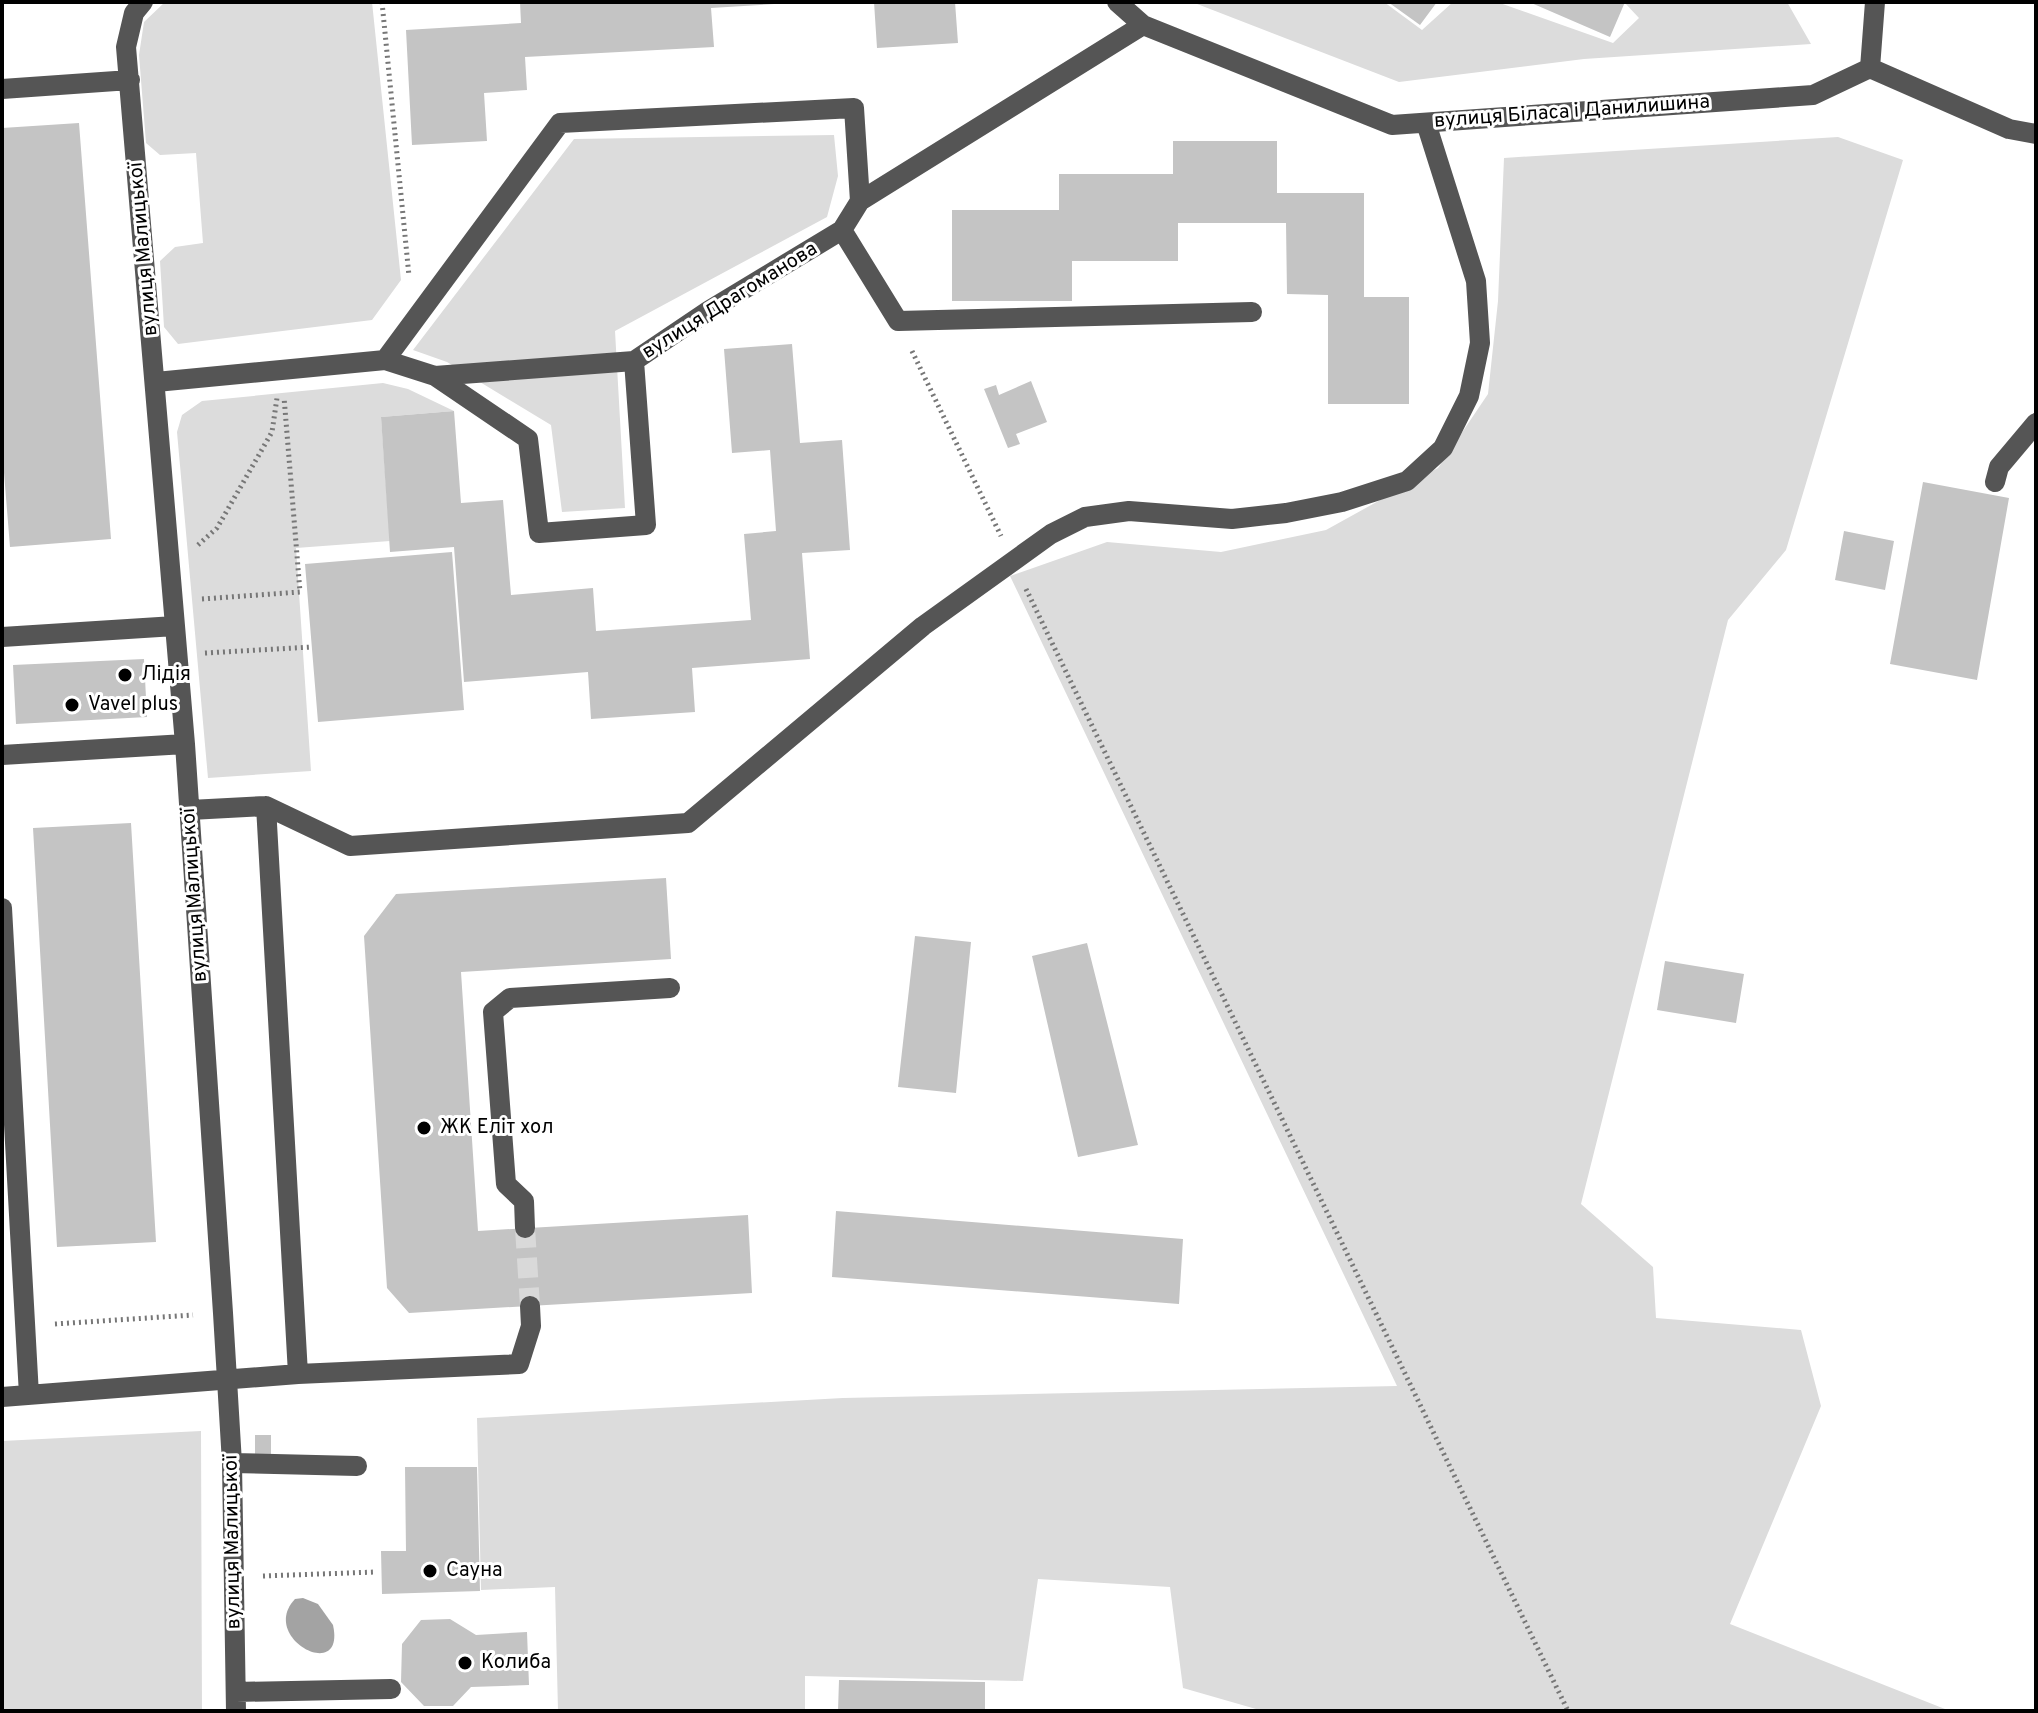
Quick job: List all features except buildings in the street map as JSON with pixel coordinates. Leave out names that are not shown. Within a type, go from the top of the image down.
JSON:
[{"type":"street","name":"вулиця Малицької","points":[[143,2],[134,13],[126,47],[190,810],[232,1463],[236,1701]]},
{"type":"street","name":"вулиця Біласа і Данилишина","points":[[1117,2],[1143,25],[1392,125],[1813,95],[1870,68]]},
{"type":"street","points":[[1875,2],[1870,68],[2009,129],[2036,134]]},
{"type":"street","name":"вулиця Драгоманова","points":[[156,382],[385,360],[435,376],[634,361],[708,311],[842,230],[860,201],[1143,25]]},
{"type":"street","points":[[2,89],[130,80]]},
{"type":"street","points":[[385,360],[560,123],[854,108],[860,201]]},
{"type":"street","points":[[190,810],[266,806],[350,846],[688,823],[923,626],[1051,534],[1085,517],[1129,511],[1232,519],[1286,513],[1342,502],[1407,481],[1443,448],[1469,396],[1480,343],[1476,281],[1426,123]]},
{"type":"street","points":[[842,230],[898,321],[1252,312]]},
{"type":"street","points":[[435,376],[528,439],[539,533],[600,529],[646,525],[634,361]]},
{"type":"street","points":[[1995,482],[1999,467],[2036,423]]},
{"type":"street","points":[[2,637],[175,626]]},
{"type":"street","points":[[2,755],[185,744]]},
{"type":"street","points":[[266,806],[298,1374]]},
{"type":"street","points":[[2,908],[29,1395]]},
{"type":"street","points":[[525,1228],[524,1201],[506,1184],[493,1012],[510,998],[670,988]]},
{"type":"street","points":[[2,1397],[298,1374],[519,1364],[531,1326],[530,1306]]},
{"type":"street","points":[[232,1463],[357,1466]]},
{"type":"street","points":[[236,1701],[391,1689]]},
{"type":"path","points":[[382,2],[410,282]]},
{"type":"path","points":[[898,321],[1568,1711]]},
{"type":"path","points":[[170,570],[217,528],[272,432],[282,370]]},
{"type":"path","points":[[173,601],[300,592],[282,370]]},
{"type":"path","points":[[178,655],[312,647]]},
{"type":"path","points":[[25,1326],[223,1313]]},
{"type":"path","points":[[234,1577],[376,1572]]},
{"type":"shaded area","points":[[165,2],[372,2],[401,280],[372,320],[178,344],[164,327],[160,261],[175,247],[203,243],[196,153],[160,155],[146,143],[139,55],[144,22]]},
{"type":"shaded area","points":[[1192,2],[1384,2],[1422,30],[1453,2],[1497,2],[1613,43],[1639,18],[1624,2],[1787,2],[1811,44],[1584,59],[1399,82]]},
{"type":"shaded area","points":[[834,135],[838,176],[827,217],[615,331],[625,508],[562,512],[551,425],[447,362],[413,350],[574,139]]},
{"type":"shaded area","points":[[1838,137],[1903,160],[1786,550],[1728,620],[1581,1204],[1653,1267],[1656,1318],[1801,1330],[1821,1406],[1730,1624],[1950,1711],[1263,1711],[1183,1688],[1170,1587],[1038,1579],[1023,1681],[805,1676],[805,1711],[558,1711],[555,1587],[481,1590],[477,1418],[843,1398],[1397,1386],[1010,576],[1107,542],[1221,552],[1326,530],[1438,468],[1488,394],[1498,301],[1504,158]]},
{"type":"shaded area","points":[[383,383],[408,389],[454,411],[381,417],[390,541],[296,548],[311,771],[208,778],[177,432],[182,415],[202,401]]},
{"type":"shaded area","points":[[201,1431],[202,1711],[2,1711],[2,1441]]},
{"type":"shaded area","points":[[303,1598],[318,1604],[333,1625],[334,1642],[327,1651],[317,1653],[305,1649],[294,1640],[287,1628],[287,1614],[295,1599]]},
{"type":"tunnel","points":[[525,1228],[530,1306]]},
{"type":"place","name":"Лідія","points":[[125,675]]},
{"type":"place","name":"Vavel plus","points":[[72,705]]},
{"type":"place","name":"ЖК Еліт хол","points":[[424,1128]]},
{"type":"place","name":"Сауна","points":[[430,1571]]},
{"type":"place","name":"Колиба","points":[[465,1663]]}]
